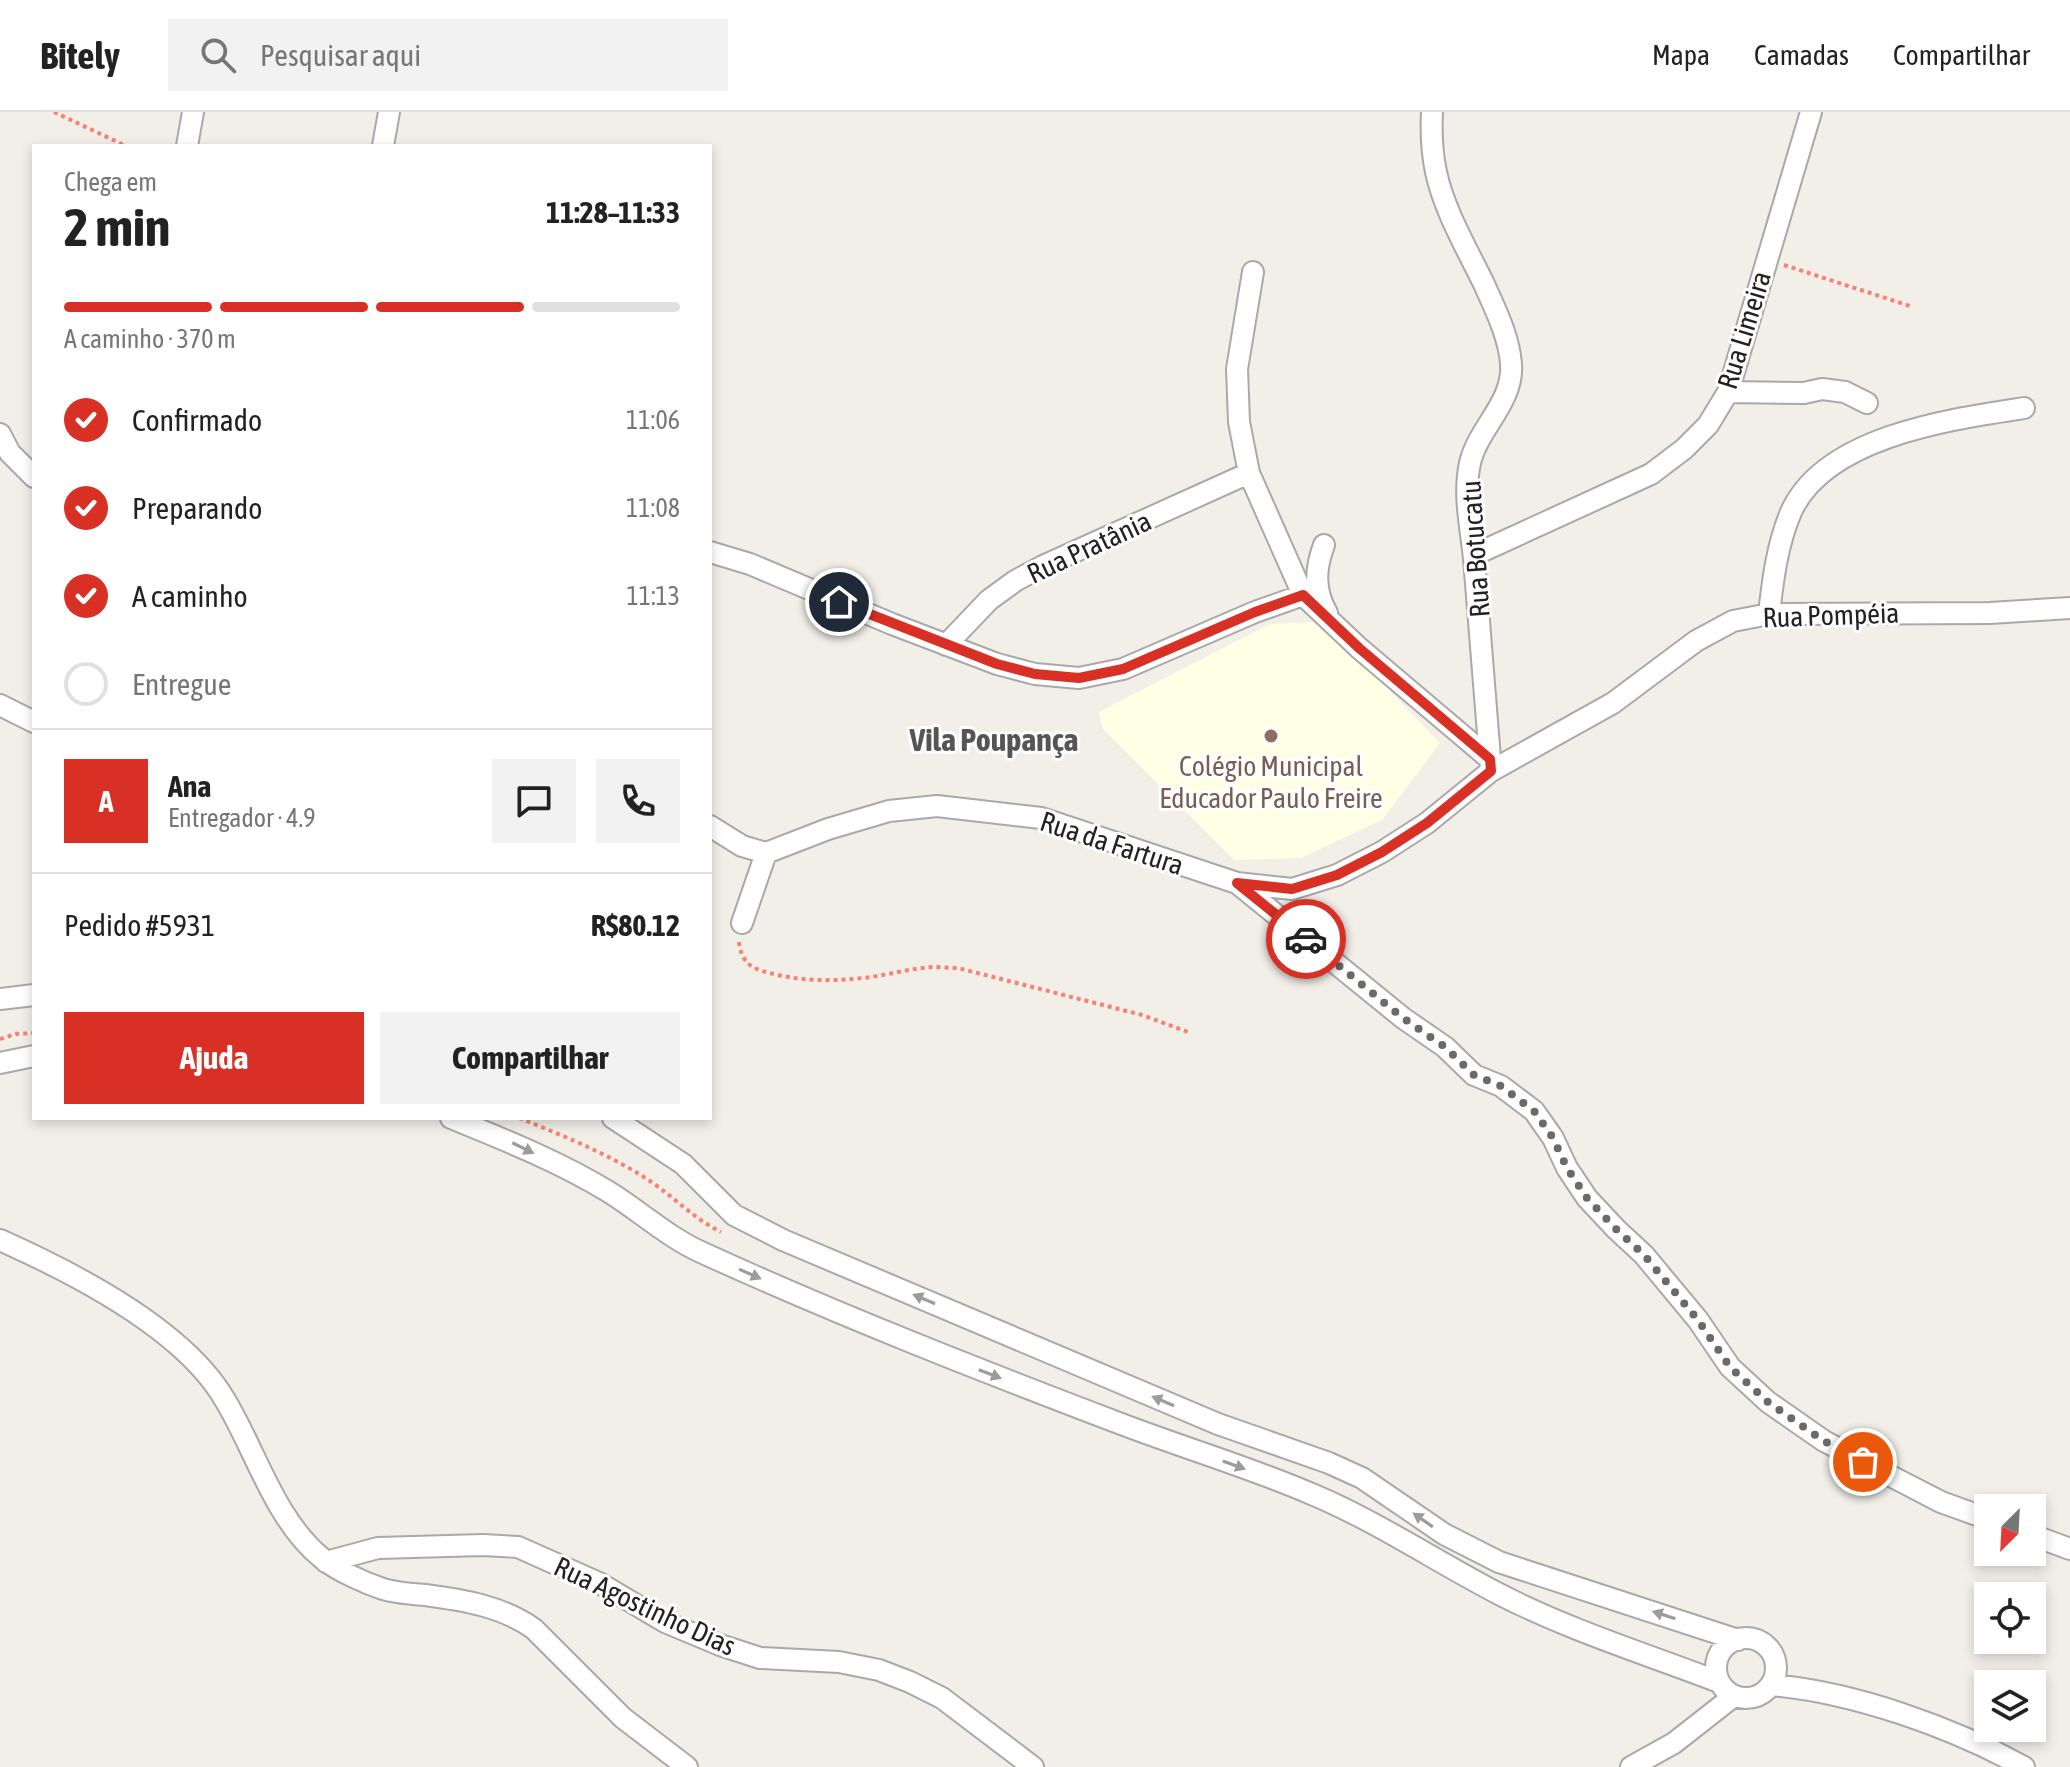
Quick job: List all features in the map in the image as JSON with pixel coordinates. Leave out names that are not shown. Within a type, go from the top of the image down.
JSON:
[{"type":"street","points":[[187,144],[193,112]]},
{"type":"street","points":[[383,144],[389,112]]},
{"type":"street","name":"Rua Botucatu","points":[[1432,112],[1436,173],[1461,237],[1495,308],[1511,365],[1509,385],[1477,443],[1470,463],[1467,499],[1490,765]]},
{"type":"street","name":"Rua Limeira","points":[[1474,555],[1651,474],[1684,449],[1708,425],[1728,392],[1811,112]]},
{"type":"street","points":[[1253,272],[1237,369],[1239,422],[1249,473],[1303,595],[1490,765]]},
{"type":"street","points":[[1728,392],[1804,393],[1822,389],[1845,392],[1867,403]]},
{"type":"street","points":[[1769,614],[1774,562],[1792,510],[1811,483],[1837,462],[1883,437],[1933,423],[2024,408]]},
{"type":"street","points":[[0,434],[10,453],[32,475]]},
{"type":"street","name":"Rua Pratânia","points":[[946,645],[989,600],[1015,581],[1249,473]]},
{"type":"street","points":[[1324,545],[1316,577],[1320,600],[1335,627]]},
{"type":"street","points":[[712,553],[750,564],[997,664],[1035,674],[1079,678],[1123,669],[1255,612],[1303,595]]},
{"type":"street","name":"Rua Pompéia","points":[[1490,765],[1613,703],[1696,641],[1733,621],[1769,614],[1990,613],[2070,608]]},
{"type":"street","points":[[0,705],[32,721]]},
{"type":"street","name":"Rua da Fartura","points":[[766,853],[828,829],[889,811],[937,806],[1041,818],[1237,883],[1292,889],[1337,875],[1382,852],[1427,823],[1490,765]]},
{"type":"street","points":[[712,827],[742,846],[766,853],[742,923]]},
{"type":"street","points":[[1237,883],[1403,1018],[1445,1047],[1474,1075],[1501,1086],[1534,1111],[1587,1198],[1644,1255],[1698,1320],[1730,1367],[1768,1402],[1824,1441],[1941,1502],[1974,1514]]},
{"type":"street","points":[[0,999],[32,995]]},
{"type":"street","points":[[0,1063],[32,1056]]},
{"type":"street","points":[[456,1120],[507,1141],[610,1193],[697,1251],[894,1337],[1316,1496],[1501,1595],[1744,1698],[1755,1697],[1771,1685],[1776,1665],[1767,1647],[1748,1639],[1728,1644],[1717,1661],[1716,1672],[1727,1689]]},
{"type":"street","points":[[616,1120],[683,1164],[734,1215],[783,1240],[1218,1424],[1329,1463],[1362,1478],[1444,1534],[1499,1562],[1738,1640]]},
{"type":"street","points":[[0,1240],[97,1289],[158,1329],[198,1362],[225,1398],[271,1490],[295,1529],[326,1562],[383,1589],[458,1599],[519,1619],[545,1640],[623,1718],[687,1767]]},
{"type":"street","points":[[2046,1540],[2070,1549]]},
{"type":"street","name":"Rua Agostinho Dias","points":[[326,1562],[378,1548],[518,1547],[601,1584],[665,1622],[720,1645],[760,1658],[839,1662],[879,1670],[910,1682],[942,1698],[1033,1767]]},
{"type":"street","points":[[1771,1685],[1801,1688],[1894,1712],[1992,1749],[2024,1767]]},
{"type":"street","points":[[1631,1767],[1674,1743],[1727,1689]]},
{"type":"path","points":[[54,112],[122,144]]},
{"type":"path","points":[[1766,260],[1910,306]]},
{"type":"path","points":[[742,923],[739,940],[746,963],[773,974],[824,981],[932,967],[958,968],[1142,1015],[1188,1032]]},
{"type":"path","points":[[0,1039],[32,1033]]},
{"type":"shaded area","name":"Colégio Municipal Educador Paulo Freire","points":[[1315,622],[1390,691],[1440,743],[1382,820],[1301,858],[1234,860],[1102,728],[1099,712],[1270,624]]},
{"type":"way so far","points":[[1306,939],[1403,1018],[1445,1047],[1474,1075],[1501,1086],[1534,1111],[1587,1198],[1644,1255],[1698,1320],[1730,1367],[1768,1402],[1824,1441],[1863,1462]]},
{"type":"place","name":"Colégio Municipal Educador Paulo Freire","points":[[1271,736]]},
{"type":"district","name":"Vila Poupança","points":[[994,739]]},
{"type":"route","points":[[839,602],[997,664],[1035,674],[1079,678],[1123,669],[1255,612],[1303,595],[1335,627],[1490,759],[1491,771],[1427,823],[1382,852],[1337,875],[1292,889],[1237,883],[1306,939]]}]
